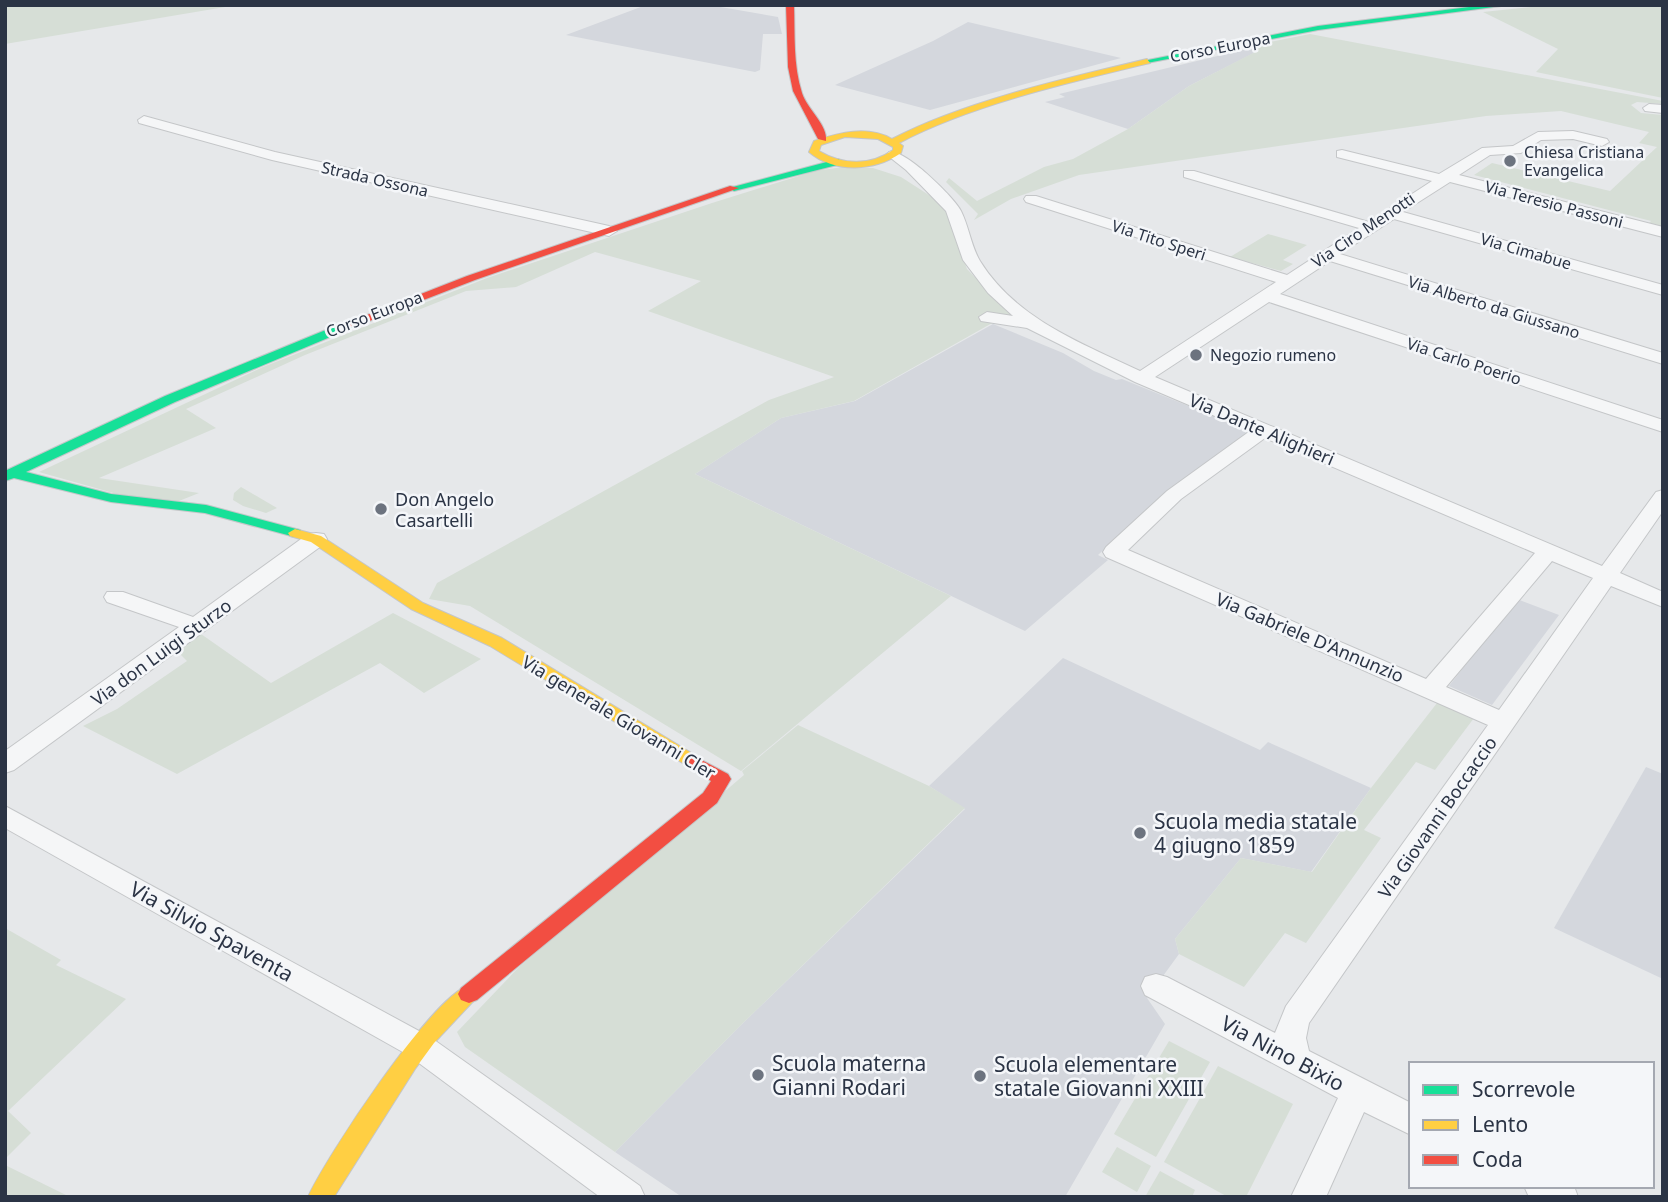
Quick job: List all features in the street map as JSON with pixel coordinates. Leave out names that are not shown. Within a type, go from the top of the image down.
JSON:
[{"type":"main road","points":[[790,5],[795,84],[800,102],[822,129],[819,145],[827,160],[876,162]]},
{"type":"main road","name":"Corso Europa","points":[[876,162],[912,132],[1046,87],[1215,47],[1362,23],[1505,5]]},
{"type":"main road","points":[[808,115],[894,149]]},
{"type":"main road","name":"Corso Europa","points":[[755,183],[793,166],[819,145],[861,134],[942,121]]},
{"type":"main road","name":"Corso Europa","points":[[8,475],[169,399],[334,328],[477,275],[609,231],[755,183],[838,162]]},
{"type":"main road","name":"Via generale Giovanni Cler","points":[[8,475],[111,498],[206,509],[316,539],[417,606],[496,642],[722,779],[710,798],[454,1006],[419,1046],[320,1197]]},
{"type":"street","name":"Strada Ossona","points":[[144,120],[272,156],[609,231]]},
{"type":"street","name":"Via Ciro Menotti","points":[[1141,378],[1487,150],[1516,150],[1538,136],[1573,135],[1602,142]]},
{"type":"street","name":"Via Dante Alighieri","points":[[894,149],[953,210],[971,260],[984,278],[1011,307],[1032,324],[1083,352],[1141,378],[1663,600]]},
{"type":"street","name":"Via Teresio Passoni","points":[[1342,154],[1663,232]]},
{"type":"street","name":"Via Dante Alighieri","points":[[876,162],[924,182]]},
{"type":"street","points":[[1189,174],[1368,226]]},
{"type":"street","name":"Via Tito Speri","points":[[1031,200],[1287,281]]},
{"type":"street","name":"Via Cimabue","points":[[1389,213],[1663,290]]},
{"type":"street","name":"Via Alberto da Giussano","points":[[1326,255],[1663,359]]},
{"type":"street","name":"Via Carlo Poerio","points":[[1265,295],[1663,426]]},
{"type":"street","points":[[987,317],[1032,324]]},
{"type":"street","name":"Via Gabriele D'Annunzio","points":[[1265,429],[1174,495],[1114,552],[1504,722]]},
{"type":"street","name":"Via Giovanni Boccaccio","points":[[1298,1061],[1290,1048],[1289,1031],[1297,1015],[1606,576],[1660,504]]},
{"type":"street","name":"Via don Luigi Sturzo","points":[[5,764],[316,539]]},
{"type":"street","points":[[1431,689],[1548,552]]},
{"type":"street","points":[[115,597],[198,626]]},
{"type":"street","name":"Via Silvio Spaventa","points":[[5,816],[419,1046]]},
{"type":"street","name":"Via Nino Bixio","points":[[1156,986],[1409,1119]]},
{"type":"street","points":[[419,1046],[628,1197]]},
{"type":"street","points":[[1308,1197],[1357,1092]]},
{"type":"street","points":[[1545,1188],[1561,1197]]},
{"type":"shaded area","points":[[5,5],[237,5],[5,44]]},
{"type":"shaded area","points":[[646,5],[709,5],[778,17],[782,34],[763,34],[760,70],[755,72],[566,35]]},
{"type":"shaded area","points":[[1550,5],[1663,5],[1663,98],[1536,72],[1558,49],[1483,12]]},
{"type":"shaded area","points":[[968,22],[1121,58],[930,110],[835,85],[933,41]]},
{"type":"shaded area","points":[[1310,34],[1663,101],[1663,104],[1637,102],[1631,105],[1641,113],[1663,115],[1663,228],[1648,224],[1651,221],[1474,175],[1492,163],[1610,191],[1657,147],[1639,143],[1649,132],[1561,111],[1486,116],[1079,175],[1011,199],[974,220],[978,214],[946,182],[949,178],[977,201],[1044,167],[1073,159],[1128,129],[1189,86],[1257,51],[1250,46]]},
{"type":"shaded area","points":[[1251,48],[1258,51],[1189,86],[1128,129],[1045,102],[1065,97],[1059,94]]},
{"type":"shaded area","points":[[843,167],[873,168],[901,177],[932,197],[946,211],[967,269],[1012,315],[1001,318],[854,401],[781,418],[695,474],[951,596],[741,771],[470,606],[429,599],[437,583],[769,400],[834,377],[648,311],[701,281],[595,252],[516,287],[466,291],[305,355],[186,409],[216,428],[99,478],[199,493],[179,501],[124,496],[39,472],[263,367],[487,278],[712,203],[815,171]]},
{"type":"shaded area","points":[[1268,234],[1307,245],[1283,260],[1293,264],[1281,271],[1230,257]]},
{"type":"shaded area","points":[[993,324],[1063,353],[1094,371],[1116,380],[1122,379],[1250,431],[1167,492],[1098,555],[1108,560],[1025,631],[695,474],[781,418],[855,401]]},
{"type":"shaded area","points":[[241,487],[277,508],[266,513],[243,506],[233,500],[234,493]]},
{"type":"shaded area","points":[[1517,599],[1559,615],[1492,705],[1449,686]]},
{"type":"shaded area","points":[[393,613],[481,659],[424,693],[380,663],[177,774],[83,726],[117,709],[187,661],[180,654],[185,645],[201,634],[271,683]]},
{"type":"shaded area","points":[[1063,658],[1260,750],[1268,742],[1371,788],[1311,872],[1241,858],[1175,939],[1179,954],[1147,998],[1165,1024],[1065,1197],[682,1197],[615,1152],[742,1024],[965,809],[929,786]]},
{"type":"shaded area","points":[[1437,703],[1474,718],[1435,770],[1416,762],[1364,830],[1381,838],[1306,943],[1285,933],[1244,987],[1179,954],[1175,939],[1241,858],[1312,872],[1371,788]]},
{"type":"shaded area","points":[[798,725],[929,786],[965,808],[742,1024],[615,1152],[465,1047],[457,1032],[518,968],[744,775],[742,771]]},
{"type":"shaded area","points":[[1646,767],[1663,774],[1663,979],[1554,928]]},
{"type":"shaded area","points":[[5,928],[61,960],[56,965],[126,999],[8,1111],[31,1133],[5,1159]]},
{"type":"shaded area","points":[[1169,1041],[1210,1062],[1156,1157],[1114,1134]]},
{"type":"shaded area","points":[[1218,1066],[1293,1104],[1246,1197],[1228,1197],[1164,1162]]},
{"type":"shaded area","points":[[1117,1147],[1151,1166],[1137,1192],[1102,1172]]},
{"type":"shaded area","points":[[5,1165],[70,1197],[5,1197]]},
{"type":"shaded area","points":[[1160,1171],[1195,1190],[1192,1197],[1145,1197]]},
{"type":"traffic: fast","points":[[1147,61],[1318,28],[1505,5]]},
{"type":"traffic: fast","points":[[734,188],[838,162]]},
{"type":"traffic: fast","points":[[5,477],[170,399],[350,324]]},
{"type":"traffic: fast","points":[[12,473],[111,498],[206,509],[295,533]]},
{"type":"traffic: slow","points":[[894,142],[969,111],[1147,61]]},
{"type":"traffic: slow","points":[[844,134],[880,136],[898,146],[898,151],[879,162],[856,165],[834,162],[814,152],[817,143],[844,134]]},
{"type":"traffic: slow","points":[[295,533],[316,539],[417,606],[496,642],[692,761]]},
{"type":"traffic: slow","points":[[320,1197],[407,1062],[447,1014],[469,994]]},
{"type":"traffic: jam","points":[[790,5],[794,79],[804,107],[819,128],[823,139]]},
{"type":"traffic: jam","points":[[350,324],[471,278],[734,188]]},
{"type":"traffic: jam","points":[[469,994],[710,798],[722,779],[692,761]]},
{"type":"place","name":"Chiesa Cristiana Evangelica","points":[[1510,161]]},
{"type":"place","name":"Negozio rumeno","points":[[1196,355]]},
{"type":"place","name":"Don Angelo Casartelli","points":[[381,509]]},
{"type":"place","name":"Scuola media statale 4 giugno 1859","points":[[1140,833]]},
{"type":"place","name":"Scuola materna Gianni Rodari","points":[[758,1075]]},
{"type":"place","name":"Scuola elementare statale Giovanni XXIII","points":[[980,1076]]}]
